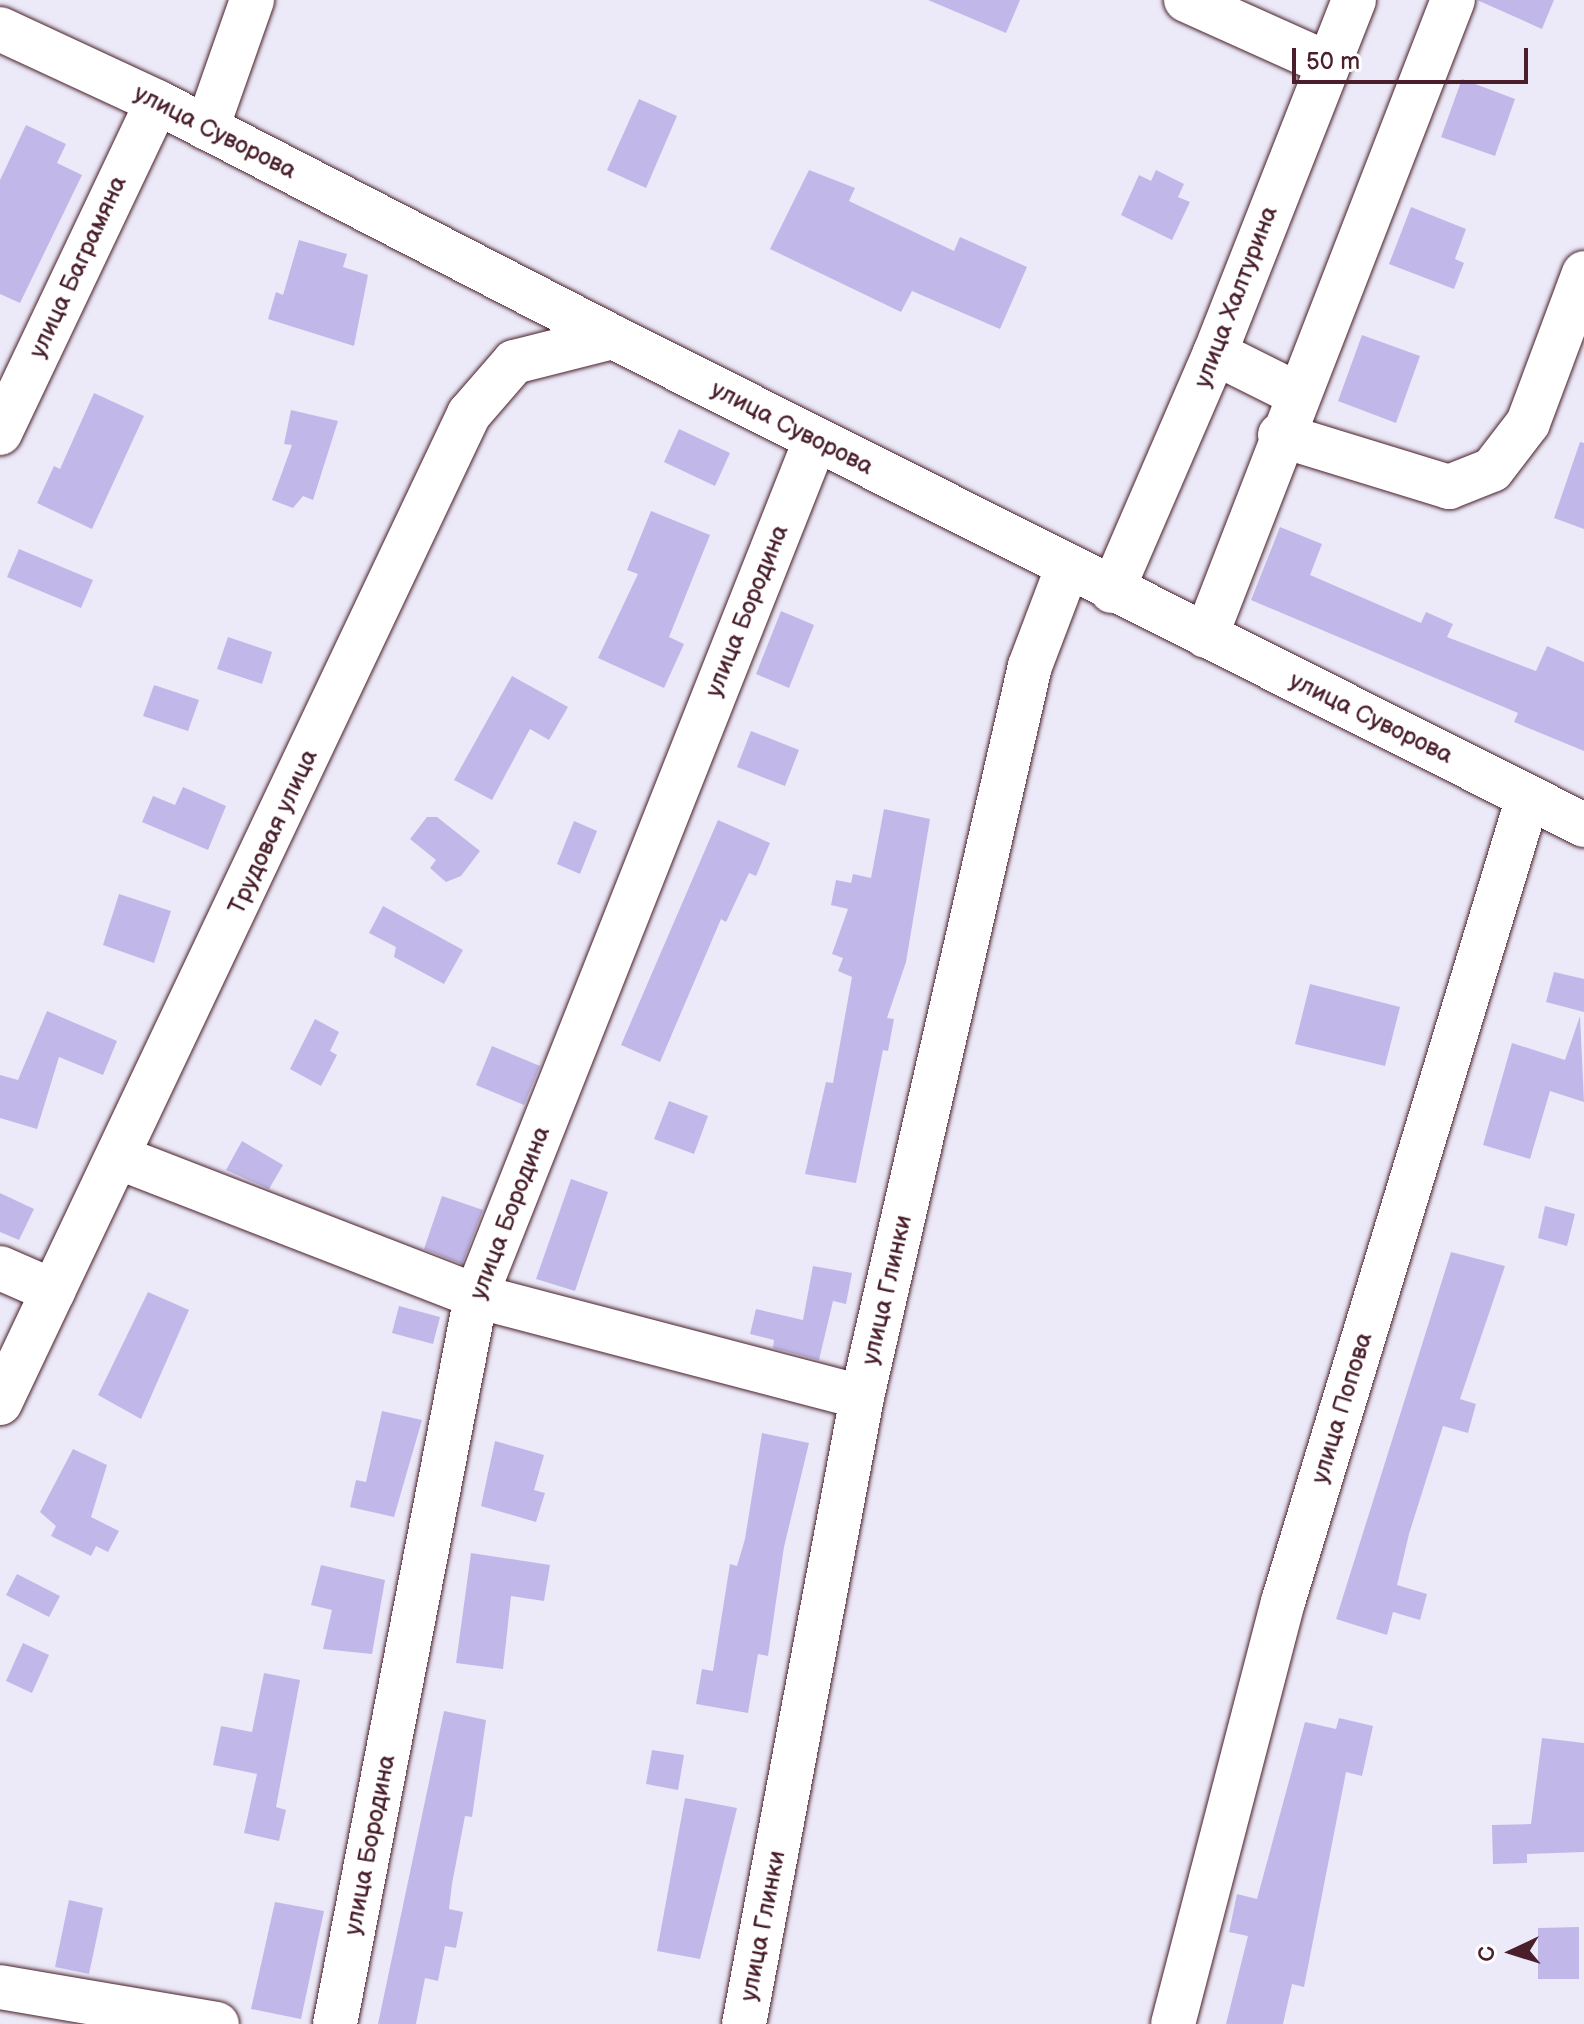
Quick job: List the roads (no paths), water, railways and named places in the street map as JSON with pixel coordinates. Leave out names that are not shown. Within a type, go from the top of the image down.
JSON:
[{"type":"street","points":[[207,128],[252,0]]},
{"type":"street","points":[[1186,0],[1326,63]]},
{"type":"street","name":"улица Халтурина","points":[[1112,591],[1215,353],[1326,63],[1354,0]]},
{"type":"street","points":[[1206,636],[1295,393],[1453,0]]},
{"type":"street","name":"улица Суворова","points":[[0,29],[157,102],[815,441],[1584,825]]},
{"type":"street","name":"улица Баграмяна","points":[[0,433],[157,102]]},
{"type":"street","points":[[1280,435],[1449,487],[1492,470],[1528,423],[1584,273]]},
{"type":"street","name":"Трудовая улица","points":[[0,1403],[120,1158],[469,414],[514,362],[613,337]]},
{"type":"street","points":[[1215,353],[1295,393]]},
{"type":"street","name":"улица Бородина","points":[[335,2024],[476,1296],[815,441]]},
{"type":"street","name":"улица Глинки","points":[[744,2024],[862,1397],[1030,666],[1068,566]]},
{"type":"street","name":"улица Попова","points":[[1173,2024],[1283,1602],[1528,797]]},
{"type":"street","points":[[120,1158],[476,1296],[862,1397]]},
{"type":"street","points":[[0,1268],[53,1291]]},
{"type":"street","points":[[0,1987],[217,2024]]}]
